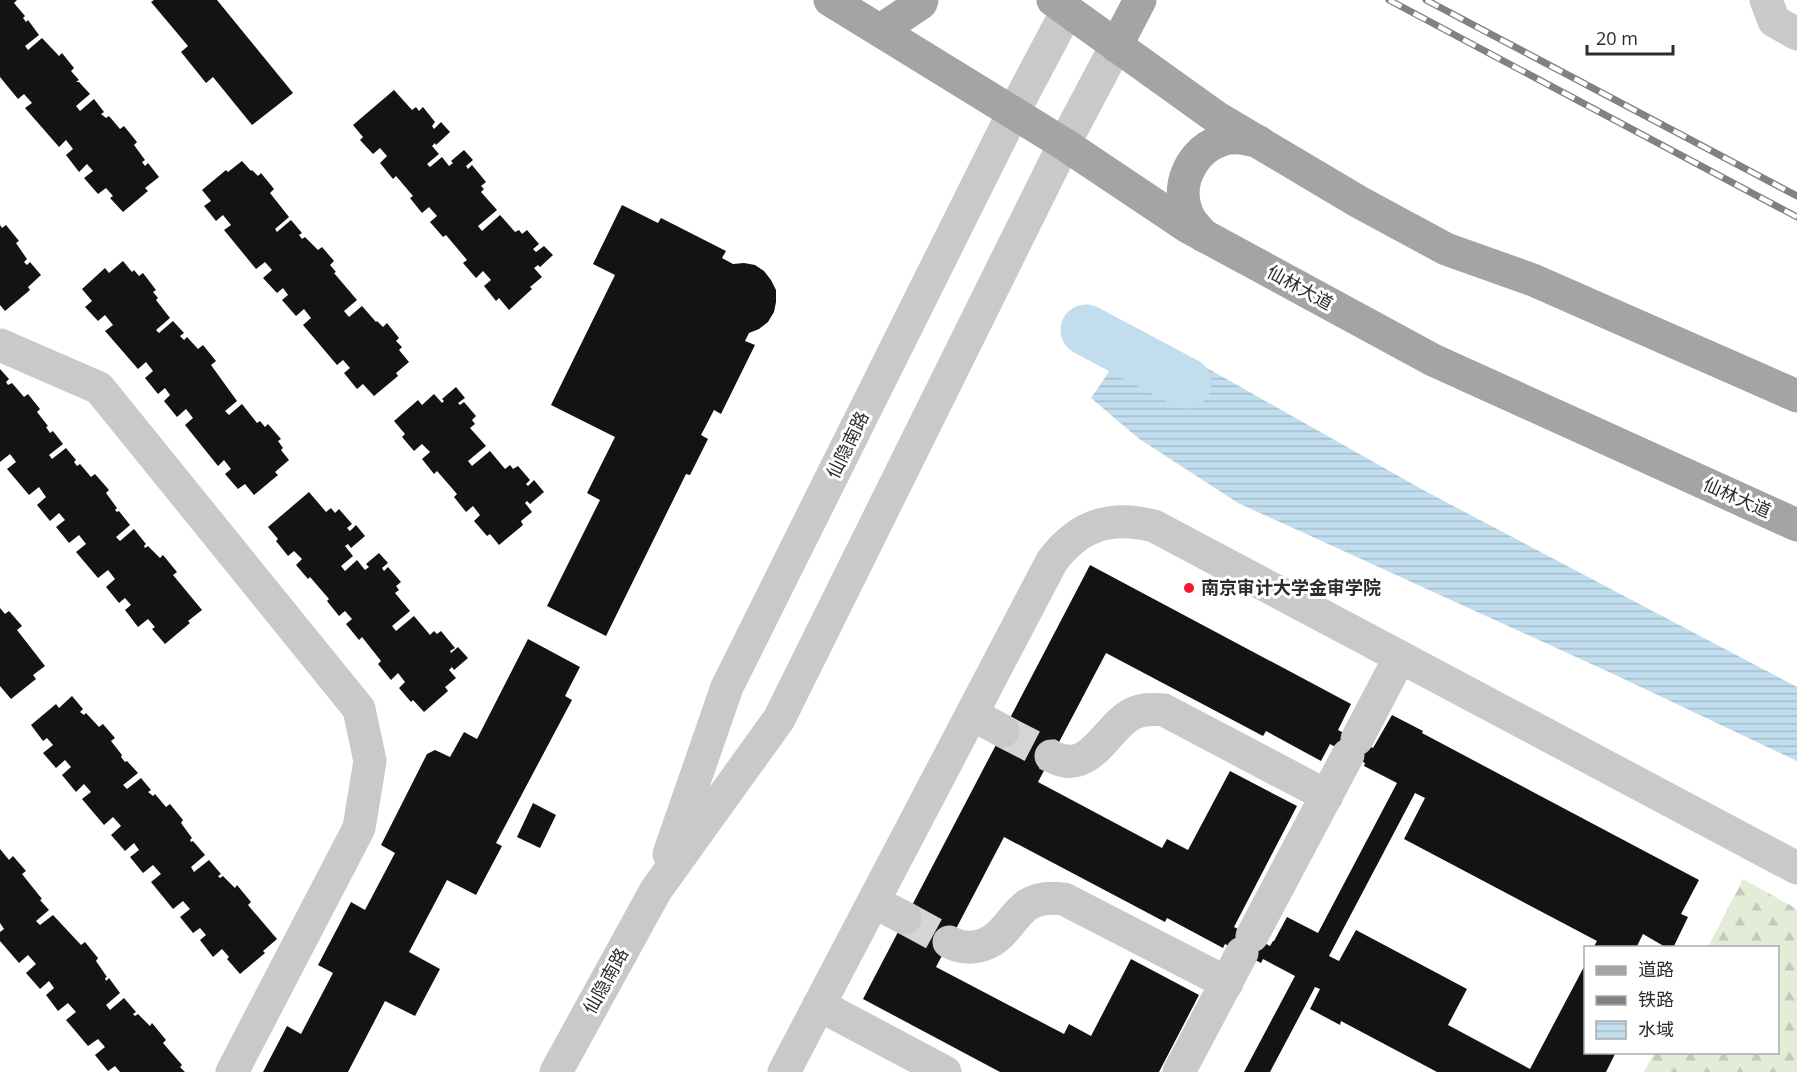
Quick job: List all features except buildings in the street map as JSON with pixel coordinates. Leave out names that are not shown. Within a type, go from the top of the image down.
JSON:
[{"type":"main road","name":"仙林大道","points":[[830,0],[1064,144],[1204,236],[1433,360],[1797,525]]},
{"type":"main road","points":[[881,30],[921,3],[922,0]]},
{"type":"main road","points":[[1116,46],[1140,0]]},
{"type":"main road","points":[[1064,4],[1116,46],[1216,117],[1359,202],[1446,249],[1533,280],[1797,396]]},
{"type":"main road","points":[[1204,236],[1187,214],[1184,200],[1183,187],[1186,173],[1193,160],[1216,142],[1230,138],[1245,138],[1259,142]]},
{"type":"street","points":[[1766,0],[1774,21],[1797,34]]},
{"type":"street","name":"仙隐南路","points":[[656,891],[728,687],[1013,113],[1064,4]]},
{"type":"street","name":"仙隐南路","points":[[556,1072],[656,891],[779,719],[1064,144],[1116,46]]},
{"type":"street","points":[[0,345],[99,388],[359,709],[370,761],[359,828],[232,1072]]},
{"type":"street","points":[[784,1072],[1052,561],[1072,539],[1096,525],[1111,522],[1139,522],[1154,526],[1797,868]]},
{"type":"street","points":[[1179,1072],[1400,657]]},
{"type":"street","points":[[1051,756],[1066,761],[1085,757],[1102,745],[1121,722],[1130,715],[1141,710],[1164,710],[1327,796]]},
{"type":"street","points":[[972,714],[1003,731]]},
{"type":"street","points":[[949,942],[970,948],[982,945],[1002,933],[1018,913],[1034,902],[1043,898],[1064,899],[1227,983]]},
{"type":"street","points":[[874,902],[905,918]]},
{"type":"street","points":[[819,1005],[945,1072]]},
{"type":"green space","points":[[1743,879],[1797,909],[1797,1072],[1644,1072],[1653,1054],[1779,1054],[1779,946],[1709,946]]},
{"type":"water","points":[[1138,329],[1425,491],[1797,687],[1797,761],[1609,672],[1238,503],[1138,438],[1091,398]]},
{"type":"waterway","points":[[1086,330],[1186,383]]},
{"type":"tunnel","points":[[1003,731],[1051,756]]},
{"type":"tunnel","points":[[905,918],[949,942]]},
{"type":"railway","points":[[1389,0],[1797,217]]},
{"type":"railway","points":[[1426,0],[1797,196]]},
{"type":"place","name":"南京审计大学金审学院","points":[[1189,588]]}]
